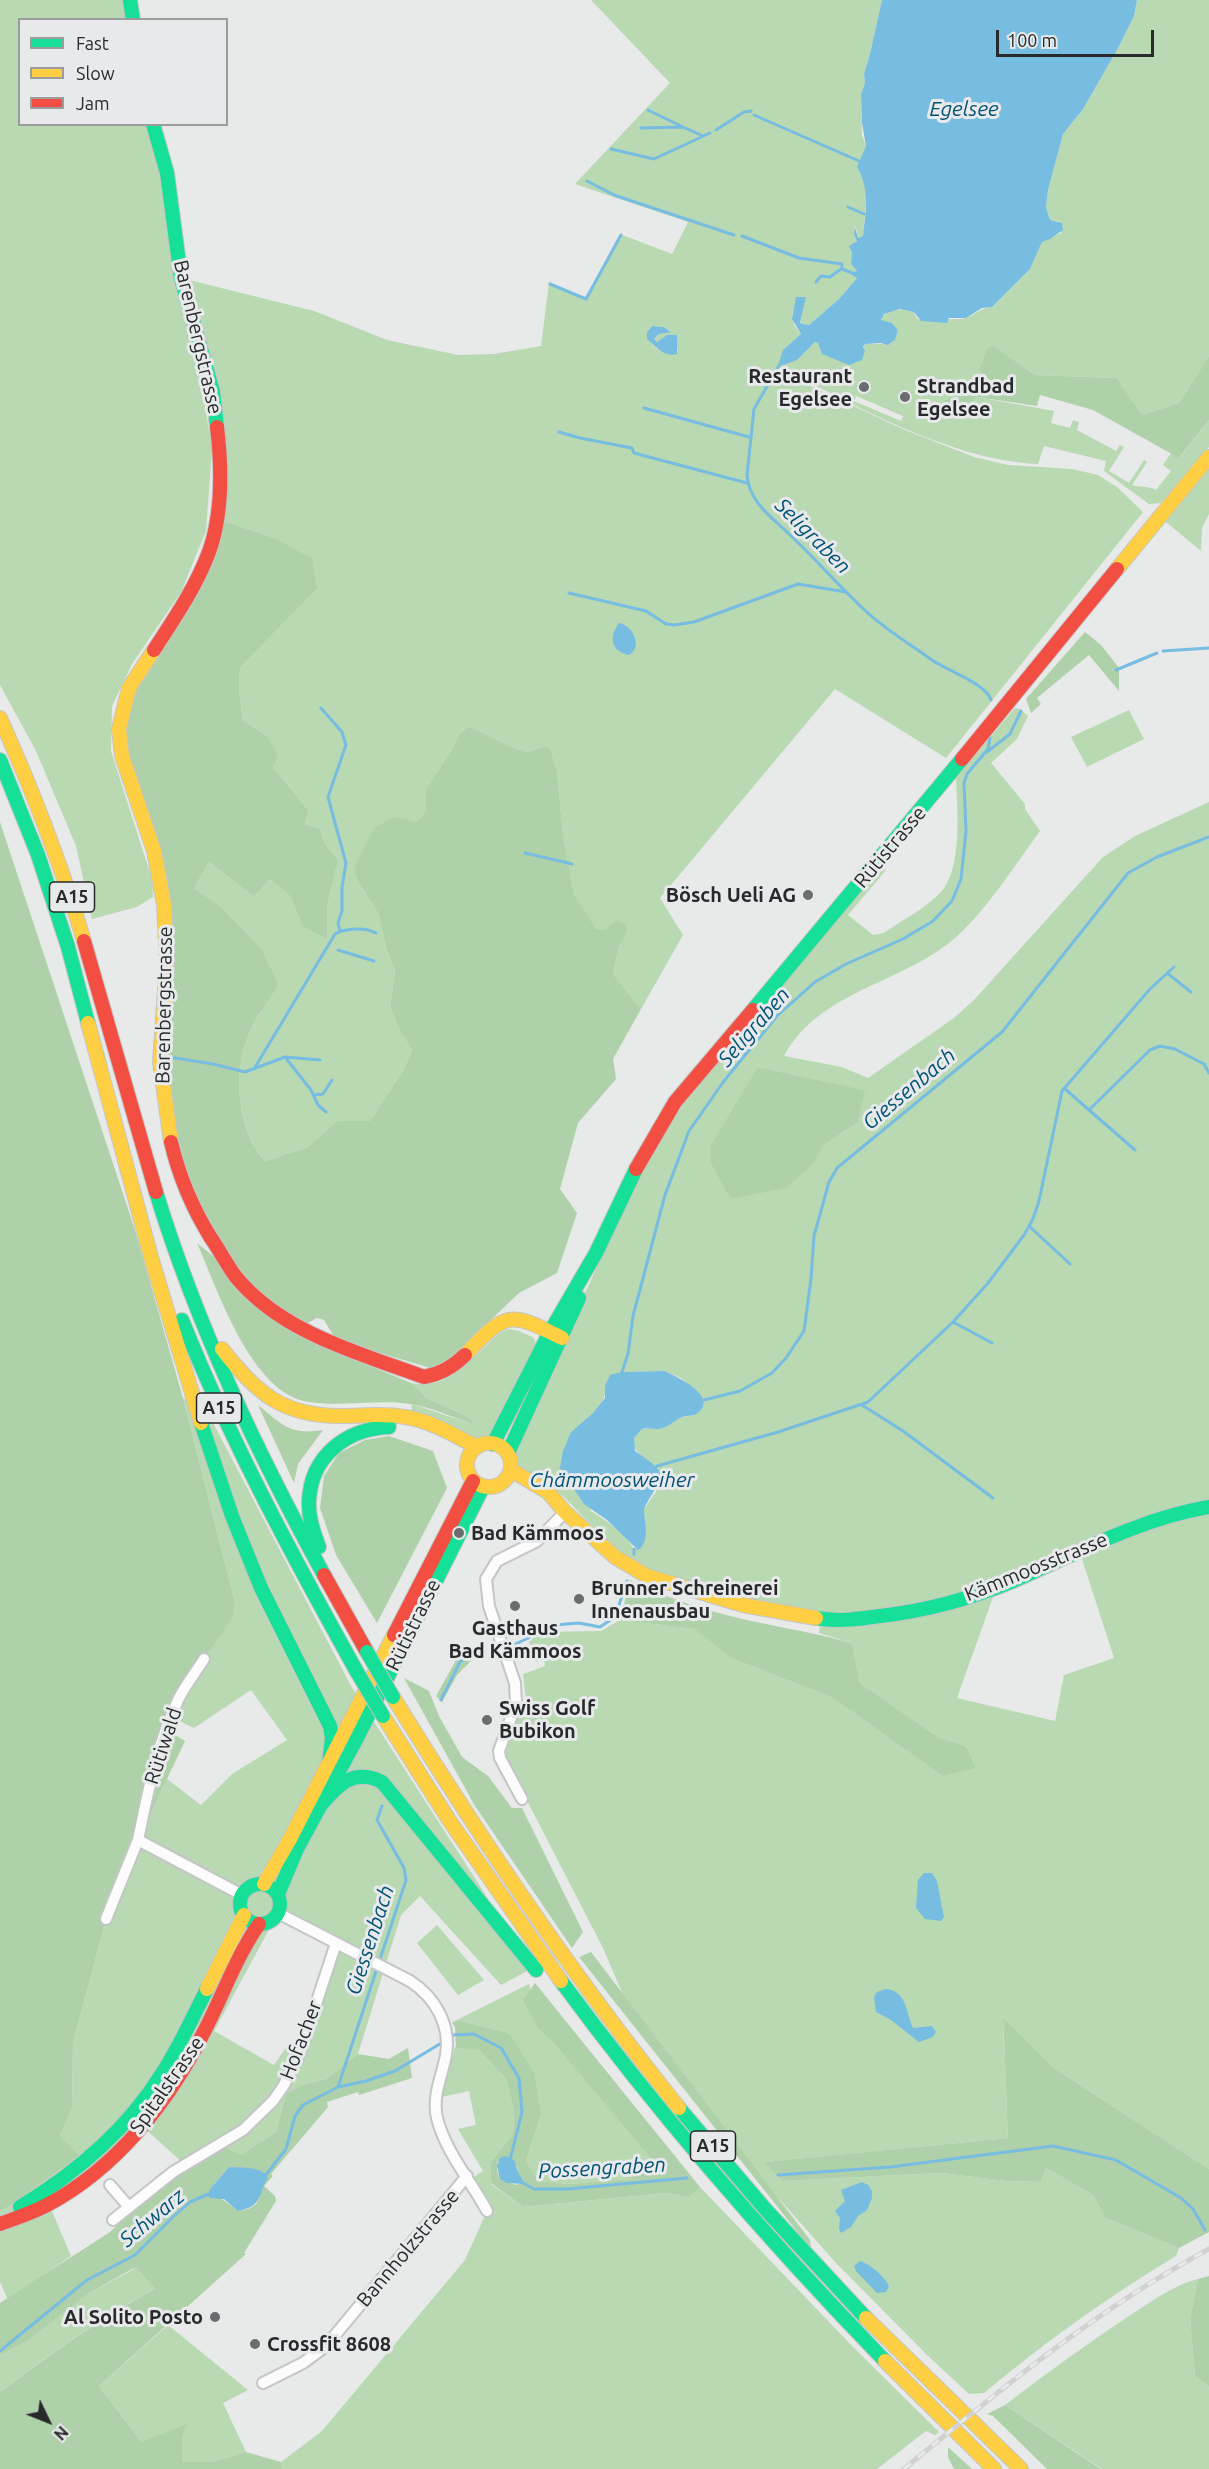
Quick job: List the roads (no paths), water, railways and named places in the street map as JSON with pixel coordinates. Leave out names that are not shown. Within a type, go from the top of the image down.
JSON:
[{"type":"main road","points":[[130,0],[133,18]]},
{"type":"main road","name":"Barenbergstrasse","points":[[154,126],[169,184],[181,278],[213,392],[220,451],[218,510],[206,558],[185,602],[129,688],[119,729],[122,756],[154,850],[164,904],[167,955],[160,1045],[161,1079],[166,1117],[180,1173],[203,1225],[241,1282],[257,1298],[289,1321],[330,1342],[411,1374],[431,1377],[451,1370],[502,1322],[522,1320],[556,1335]]},
{"type":"main road","name":"Rütistrasse","points":[[507,1453],[556,1335],[642,1157],[681,1094],[888,850],[1209,457]]},
{"type":"main road","name":"A15","points":[[0,718],[21,762],[64,872],[86,941],[158,1199],[201,1320],[271,1474],[352,1626],[393,1697],[466,1813],[542,1926],[678,2105],[834,2284],[918,2371],[1020,2469]]},
{"type":"main road","name":"A15","points":[[0,760],[24,816],[53,897],[118,1129],[154,1247],[202,1371],[278,1528],[357,1672],[462,1840],[527,1936],[653,2104],[724,2189],[821,2297],[915,2394],[994,2469]]},
{"type":"main road","points":[[118,1129],[151,1257],[209,1450],[232,1516],[261,1588],[330,1726],[332,1757],[264,1884]]},
{"type":"main road","points":[[201,1320],[248,1382],[279,1405],[320,1416],[378,1415],[414,1418],[438,1427],[477,1447],[498,1445],[507,1453],[508,1475],[495,1487],[478,1484],[467,1471],[468,1459],[477,1447]]},
{"type":"main road","name":"Rütistrasse","points":[[493,1444],[556,1335]]},
{"type":"main road","points":[[340,1604],[315,1537],[309,1506],[313,1478],[319,1464],[331,1448],[360,1431],[386,1427],[426,1436],[468,1459]]},
{"type":"main road","name":"Kämmoosstrasse","points":[[508,1475],[565,1512],[615,1557],[658,1580],[773,1612],[821,1619],[849,1620],[901,1614],[972,1595],[1010,1582],[1130,1528],[1172,1514],[1209,1507]]},
{"type":"main road","name":"Rütistrasse","points":[[332,1757],[478,1484]]},
{"type":"main road","name":"Rütistrasse","points":[[321,1806],[344,1763],[478,1484]]},
{"type":"main road","points":[[278,1894],[321,1806],[339,1785],[351,1778],[367,1776],[384,1784],[493,1920],[653,2104]]},
{"type":"main road","points":[[270,1885],[278,1894],[280,1907],[270,1922],[259,1924],[244,1916],[240,1906],[242,1895],[251,1886],[270,1885]]},
{"type":"main road","name":"Spitalstrasse","points":[[0,2222],[85,2162],[119,2130],[139,2106],[171,2059],[244,1916]]},
{"type":"main road","name":"Spitalstrasse","points":[[0,2222],[49,2204],[74,2188],[114,2156],[142,2126],[168,2092],[198,2044],[228,1977],[259,1924]]},
{"type":"street","points":[[522,1799],[499,1754],[500,1744],[514,1712],[517,1694],[489,1606],[486,1579],[497,1561],[537,1541],[565,1512]]},
{"type":"street","name":"Rütiwald","points":[[106,1919],[138,1840],[152,1769],[171,1717],[179,1696],[204,1659]]},
{"type":"street","points":[[138,1840],[242,1895]]},
{"type":"street","points":[[278,1913],[422,1989],[437,2008],[446,2030],[446,2052],[436,2091],[436,2110],[445,2139],[487,2211]]},
{"type":"street","name":"Hofacher","points":[[113,2220],[178,2168],[243,2130],[273,2101],[300,2053],[336,1943]]},
{"type":"street","name":"Bannholzstrasse","points":[[263,2383],[303,2363],[326,2346],[467,2176]]},
{"type":"street","points":[[110,2185],[129,2207]]},
{"type":"water","name":"Egelsee","points":[[882,0],[1137,0],[1134,16],[1117,50],[1083,109],[1063,134],[1048,190],[1046,207],[1050,220],[1062,223],[1063,230],[1042,242],[1030,269],[992,307],[982,308],[966,318],[949,318],[947,323],[921,321],[914,312],[899,309],[884,314],[881,320],[892,323],[898,330],[895,340],[888,345],[865,344],[862,360],[849,365],[822,354],[818,343],[815,342],[797,360],[783,365],[779,363],[783,350],[801,334],[792,319],[796,297],[806,297],[800,322],[809,325],[839,299],[857,278],[852,275],[857,271],[851,264],[852,253],[849,246],[857,241],[854,234],[855,227],[858,238],[863,236],[865,217],[864,183],[857,167],[866,146],[861,94]]},
{"type":"water","points":[[652,326],[664,327],[671,332],[659,334],[654,339],[657,342],[667,335],[677,335],[677,354],[664,353],[647,339],[647,332]]},
{"type":"water","points":[[619,623],[635,636],[636,646],[629,655],[618,650],[613,643],[614,633]]},
{"type":"water","name":"Chämmoosweiher","points":[[664,1371],[692,1387],[703,1399],[704,1405],[696,1414],[682,1417],[660,1429],[642,1429],[634,1438],[635,1451],[655,1466],[660,1477],[644,1509],[646,1537],[638,1550],[607,1520],[584,1504],[560,1468],[563,1451],[571,1432],[593,1413],[605,1398],[605,1386],[610,1375],[622,1372]]},
{"type":"water","points":[[924,1873],[932,1873],[937,1881],[944,1917],[941,1921],[925,1919],[916,1908],[918,1880]]},
{"type":"water","points":[[886,1989],[902,1998],[913,2028],[932,2026],[936,2032],[933,2037],[919,2042],[891,2020],[876,2012],[874,1997],[877,1992]]},
{"type":"water","points":[[506,2156],[514,2160],[525,2183],[507,2183],[500,2179],[497,2166],[500,2158]]},
{"type":"water","points":[[229,2167],[261,2171],[268,2178],[259,2199],[246,2209],[238,2211],[224,2199],[209,2198],[209,2190]]},
{"type":"water","points":[[862,2182],[872,2191],[872,2198],[867,2210],[858,2216],[851,2227],[841,2233],[840,2218],[835,2211],[845,2201],[841,2190]]},
{"type":"water","points":[[860,2261],[873,2268],[884,2279],[889,2286],[886,2292],[877,2293],[856,2271],[854,2266]]},
{"type":"waterway","points":[[648,110],[681,126]]},
{"type":"waterway","points":[[716,130],[744,112],[751,111]]},
{"type":"waterway","points":[[754,115],[859,161]]},
{"type":"waterway","points":[[641,128],[683,127],[703,136]]},
{"type":"waterway","points":[[611,149],[654,159],[710,133]]},
{"type":"waterway","points":[[587,181],[614,195],[734,235]]},
{"type":"waterway","points":[[848,207],[864,214]]},
{"type":"waterway","points":[[550,284],[586,299],[621,235]]},
{"type":"waterway","points":[[742,236],[799,258],[842,264],[842,269],[852,273]]},
{"type":"waterway","points":[[816,282],[821,276],[830,277],[841,269]]},
{"type":"waterway","name":"Seligraben","points":[[780,364],[754,409],[747,475],[752,494],[757,502],[876,620],[932,660],[982,688],[991,700]]},
{"type":"waterway","points":[[644,408],[749,437]]},
{"type":"waterway","points":[[559,432],[632,448],[634,453],[747,483]]},
{"type":"waterway","points":[[569,593],[646,611],[666,624],[674,625],[694,622],[798,584],[846,592]]},
{"type":"waterway","points":[[1163,651],[1209,648]]},
{"type":"waterway","points":[[1116,670],[1157,653]]},
{"type":"waterway","points":[[321,708],[342,732],[346,745],[328,797],[346,863],[342,887],[342,911],[338,923],[340,931]]},
{"type":"waterway","points":[[987,752],[1010,734],[1021,711]]},
{"type":"waterway","name":"Seligraben","points":[[622,1372],[628,1354],[633,1316],[665,1195],[689,1131],[724,1081],[777,1016],[815,982],[846,964],[903,939],[933,921],[952,901],[961,879],[966,831],[964,783],[967,774],[988,749],[990,738]]},
{"type":"waterway","name":"Giessenbach","points":[[704,1400],[740,1391],[772,1373],[786,1358],[804,1331],[814,1236],[829,1182],[837,1168],[1002,1032],[1128,873],[1157,857],[1209,837]]},
{"type":"waterway","points":[[525,853],[572,864]]},
{"type":"waterway","points":[[254,1069],[335,934],[344,930],[356,929],[376,933]]},
{"type":"waterway","points":[[338,950],[374,961]]},
{"type":"waterway","points":[[657,1466],[778,1432],[868,1402],[953,1322],[988,1283],[1024,1235],[1033,1219],[1039,1201],[1062,1091],[1150,989],[1174,967]]},
{"type":"waterway","points":[[1167,973],[1191,992]]},
{"type":"waterway","points":[[1064,1088],[1089,1110],[1150,1050],[1160,1046],[1175,1049],[1204,1064],[1209,1073]]},
{"type":"waterway","points":[[169,1057],[245,1072],[285,1057],[320,1060]]},
{"type":"waterway","points":[[285,1057],[311,1090],[318,1105],[326,1112]]},
{"type":"waterway","points":[[314,1095],[323,1094],[332,1080]]},
{"type":"waterway","points":[[1089,1110],[1135,1150]]},
{"type":"waterway","points":[[1029,1226],[1070,1264]]},
{"type":"waterway","points":[[953,1322],[992,1343]]},
{"type":"waterway","points":[[862,1405],[903,1431],[993,1498]]},
{"type":"waterway","name":"Giessenbach","points":[[634,1549],[634,1554]]},
{"type":"waterway","name":"Giessenbach","points":[[511,1646],[535,1635],[543,1626],[579,1623],[600,1627],[615,1617],[627,1581]]},
{"type":"waterway","name":"Giessenbach","points":[[441,1700],[460,1662],[470,1652]]},
{"type":"waterway","name":"Giessenbach","points":[[338,2087],[406,1880],[404,1868],[377,1820],[382,1806]]},
{"type":"waterway","name":"Possengraben","points":[[448,2039],[453,2035],[474,2034],[501,2048],[519,2078],[522,2112],[510,2160]]},
{"type":"waterway","name":"Giessenbach","points":[[265,2176],[286,2149],[295,2116],[303,2105],[338,2087],[395,2071],[443,2042]]},
{"type":"waterway","name":"Possengraben","points":[[778,2175],[890,2167],[1053,2146],[1116,2160],[1181,2198],[1193,2209],[1205,2230]]},
{"type":"waterway","name":"Possengraben","points":[[523,2183],[534,2189],[567,2189],[687,2178]]},
{"type":"waterway","name":"Schwarz","points":[[0,2351],[87,2280],[135,2255],[190,2202],[211,2193]]},
{"type":"railway","points":[[904,2469],[977,2409],[1089,2324],[1127,2298],[1209,2249]]},
{"type":"place","name":"Restaurant Egelsee","points":[[864,387]]},
{"type":"place","name":"Strandbad Egelsee","points":[[905,397]]},
{"type":"place","name":"Bösch Ueli AG","points":[[808,895]]},
{"type":"place","name":"Bad Kämmoos","points":[[459,1533]]},
{"type":"place","name":"Brunner Schreinerei Innenausbau","points":[[579,1599]]},
{"type":"place","name":"Gasthaus Bad Kämmoos","points":[[515,1606]]},
{"type":"place","name":"Swiss Golf Bubikon","points":[[487,1720]]},
{"type":"place","name":"Al Solito Posto","points":[[215,2317]]},
{"type":"place","name":"Crossfit 8608","points":[[255,2344]]}]
